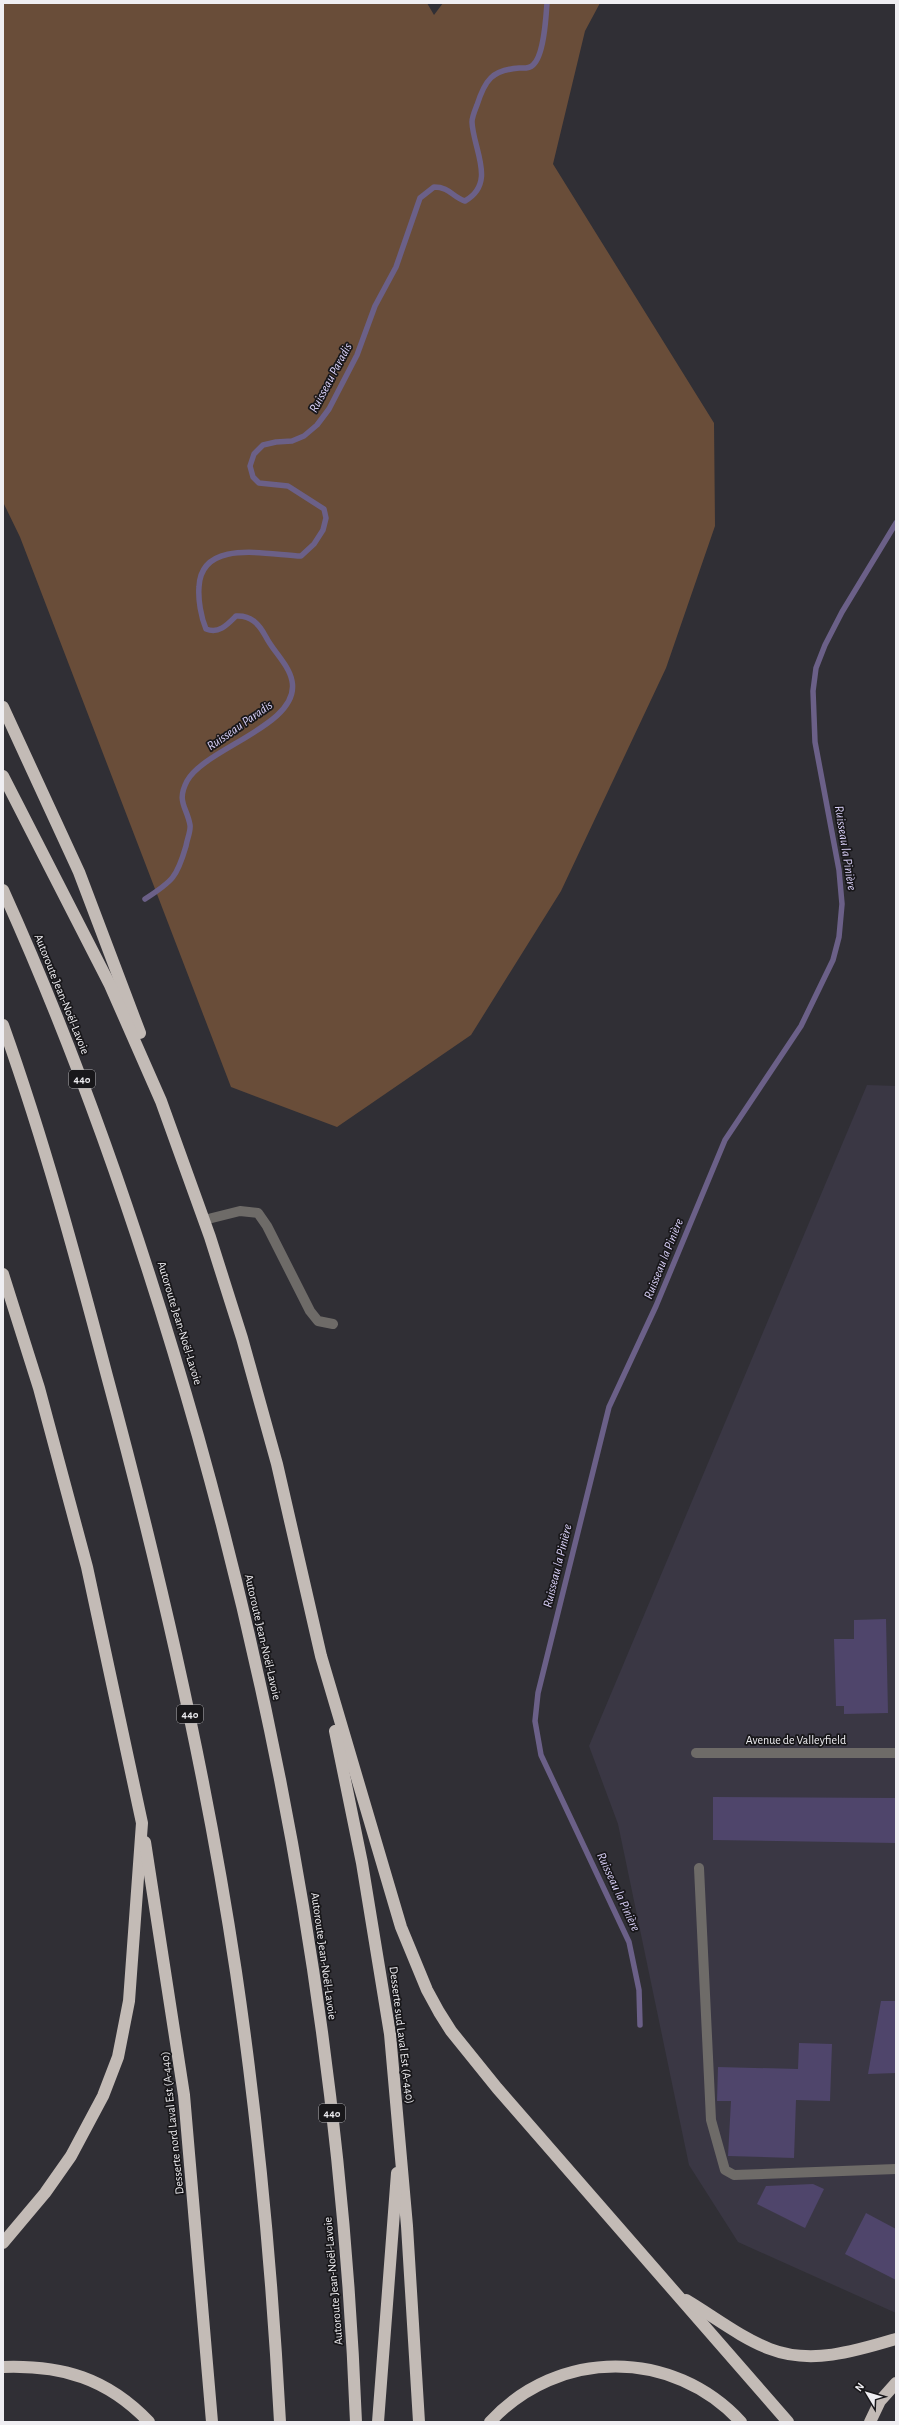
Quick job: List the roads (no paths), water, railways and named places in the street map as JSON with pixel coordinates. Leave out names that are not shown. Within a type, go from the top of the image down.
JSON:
[{"type":"highway","points":[[3,707],[78,872],[152,1065],[161,1101]]},
{"type":"highway","points":[[3,776],[110,985],[161,1101],[204,1220],[242,1338],[277,1464],[321,1656],[386,1879],[409,1948],[427,1990],[451,2031],[497,2088],[788,2422]]},
{"type":"highway","name":"Autoroute Jean-Noël-Lavoie","points":[[3,890],[70,1048],[144,1253],[212,1487],[255,1661],[294,1853],[325,2060],[341,2207],[356,2422]]},
{"type":"highway","name":"440","points":[[3,1025],[59,1200],[116,1410],[161,1585],[196,1745],[236,1971],[251,2085],[266,2221],[280,2422]]},
{"type":"highway","points":[[3,1274],[39,1388],[87,1567],[142,1823],[129,2001],[118,2057],[103,2096],[71,2156],[45,2193],[3,2243]]},
{"type":"highway","name":"Desserte sud Laval Est (A-440)","points":[[321,1656],[362,1863],[385,2000],[394,2072],[410,2256],[419,2422]]},
{"type":"highway","name":"Desserte nord Laval Est (A-440)","points":[[142,1823],[164,1957],[184,2095],[212,2422]]},
{"type":"highway","points":[[378,2422],[400,2144]]},
{"type":"highway","points":[[677,2294],[760,2345],[784,2353],[826,2356],[896,2339]]},
{"type":"highway","points":[[490,2422],[507,2406],[532,2389],[563,2375],[606,2366],[648,2369],[676,2378],[712,2397],[741,2422]]},
{"type":"highway","points":[[3,2367],[38,2367],[75,2373],[122,2398],[149,2422]]},
{"type":"highway","points":[[870,2422],[880,2400],[896,2383]]},
{"type":"street","points":[[204,1220],[240,1211],[254,1211],[258,1213],[267,1226],[310,1311],[318,1321],[333,1324]]},
{"type":"street","name":"Avenue de Valleyfield","points":[[696,1753],[896,1753]]},
{"type":"street","points":[[699,1868],[711,2120],[721,2163],[725,2170],[734,2175],[896,2169]]},
{"type":"waterway","name":"Ruisseau Paradis","points":[[145,899],[168,882],[173,877],[180,865],[190,827],[189,819],[182,799],[182,794],[187,781],[197,769],[250,735],[282,711],[291,697],[292,681],[288,669],[254,621],[246,617],[236,616],[222,628],[215,630],[206,629],[200,608],[199,587],[203,572],[211,561],[223,555],[255,552],[301,556],[314,544],[323,530],[326,518],[324,509],[288,486],[259,483],[253,477],[250,466],[254,454],[263,445],[292,441],[304,436],[317,425],[329,409],[357,355],[375,306],[396,267],[420,198],[434,187],[447,190],[465,201],[475,194],[480,185],[482,175],[473,132],[472,118],[480,96],[487,83],[496,74],[510,69],[530,67],[537,60],[544,36],[547,3]]},
{"type":"waterway","name":"Ruisseau la Pinière","points":[[640,2025],[639,1990],[629,1942],[541,1755],[535,1721],[538,1693],[609,1407],[656,1306],[725,1140],[801,1026],[833,960],[839,937],[842,904],[839,870],[815,742],[813,691],[816,668],[825,645],[842,612],[896,523]]}]
